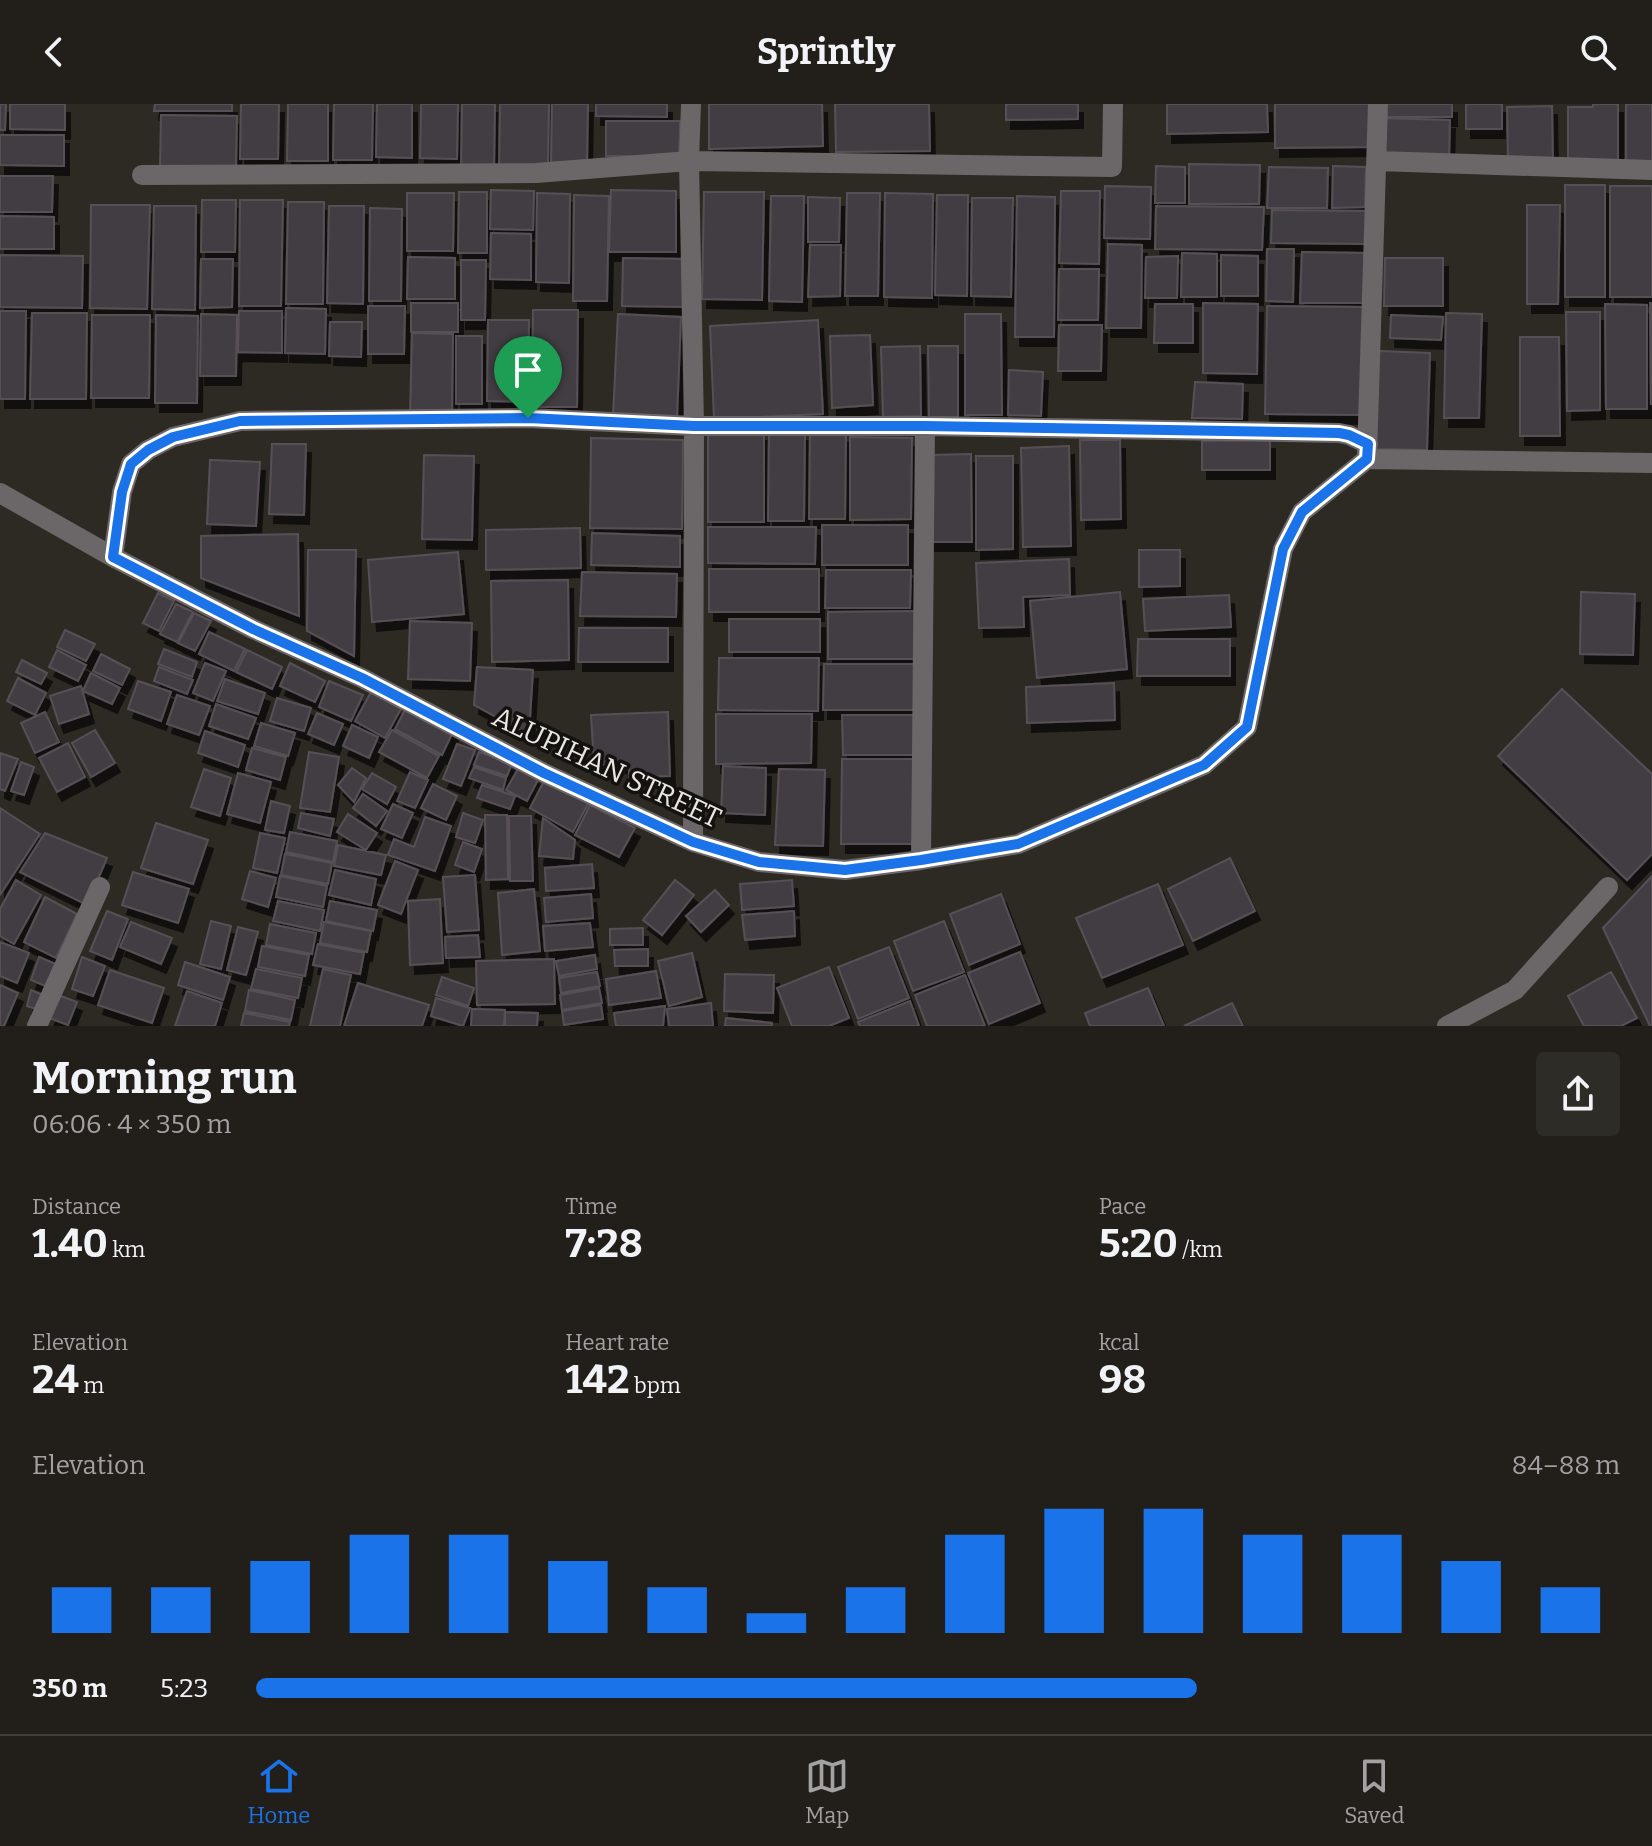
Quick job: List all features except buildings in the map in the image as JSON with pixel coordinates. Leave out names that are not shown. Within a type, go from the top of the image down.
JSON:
[{"type":"street","points":[[691,104],[693,842]]},
{"type":"street","points":[[142,175],[536,173],[689,161],[1112,167],[1113,104]]},
{"type":"street","points":[[1368,452],[1378,104]]},
{"type":"street","points":[[1377,161],[1652,170]]},
{"type":"street","points":[[113,557],[122,492],[131,464],[148,450],[173,437],[240,421],[528,418],[694,426],[925,426],[1339,433],[1349,435],[1368,452],[1652,463]]},
{"type":"street","points":[[921,860],[925,426]]},
{"type":"street","name":"ALUPIHAN STREET","points":[[0,493],[113,557],[253,629],[362,678],[544,773],[693,842],[759,862],[845,870],[1018,844],[1204,765],[1247,727],[1283,549],[1302,512],[1368,452]]},
{"type":"street","points":[[37,1026],[100,887]]},
{"type":"street","points":[[1447,1026],[1515,990],[1608,887]]},
{"type":"route","points":[[528,418],[694,426],[925,426],[1339,433],[1368,444],[1367,459],[1302,512],[1283,549],[1247,727],[1204,765],[1018,844],[845,870],[759,862],[693,842],[544,773],[362,678],[253,629],[113,557],[122,492],[131,464],[148,450],[173,437],[240,421],[528,418]]}]
